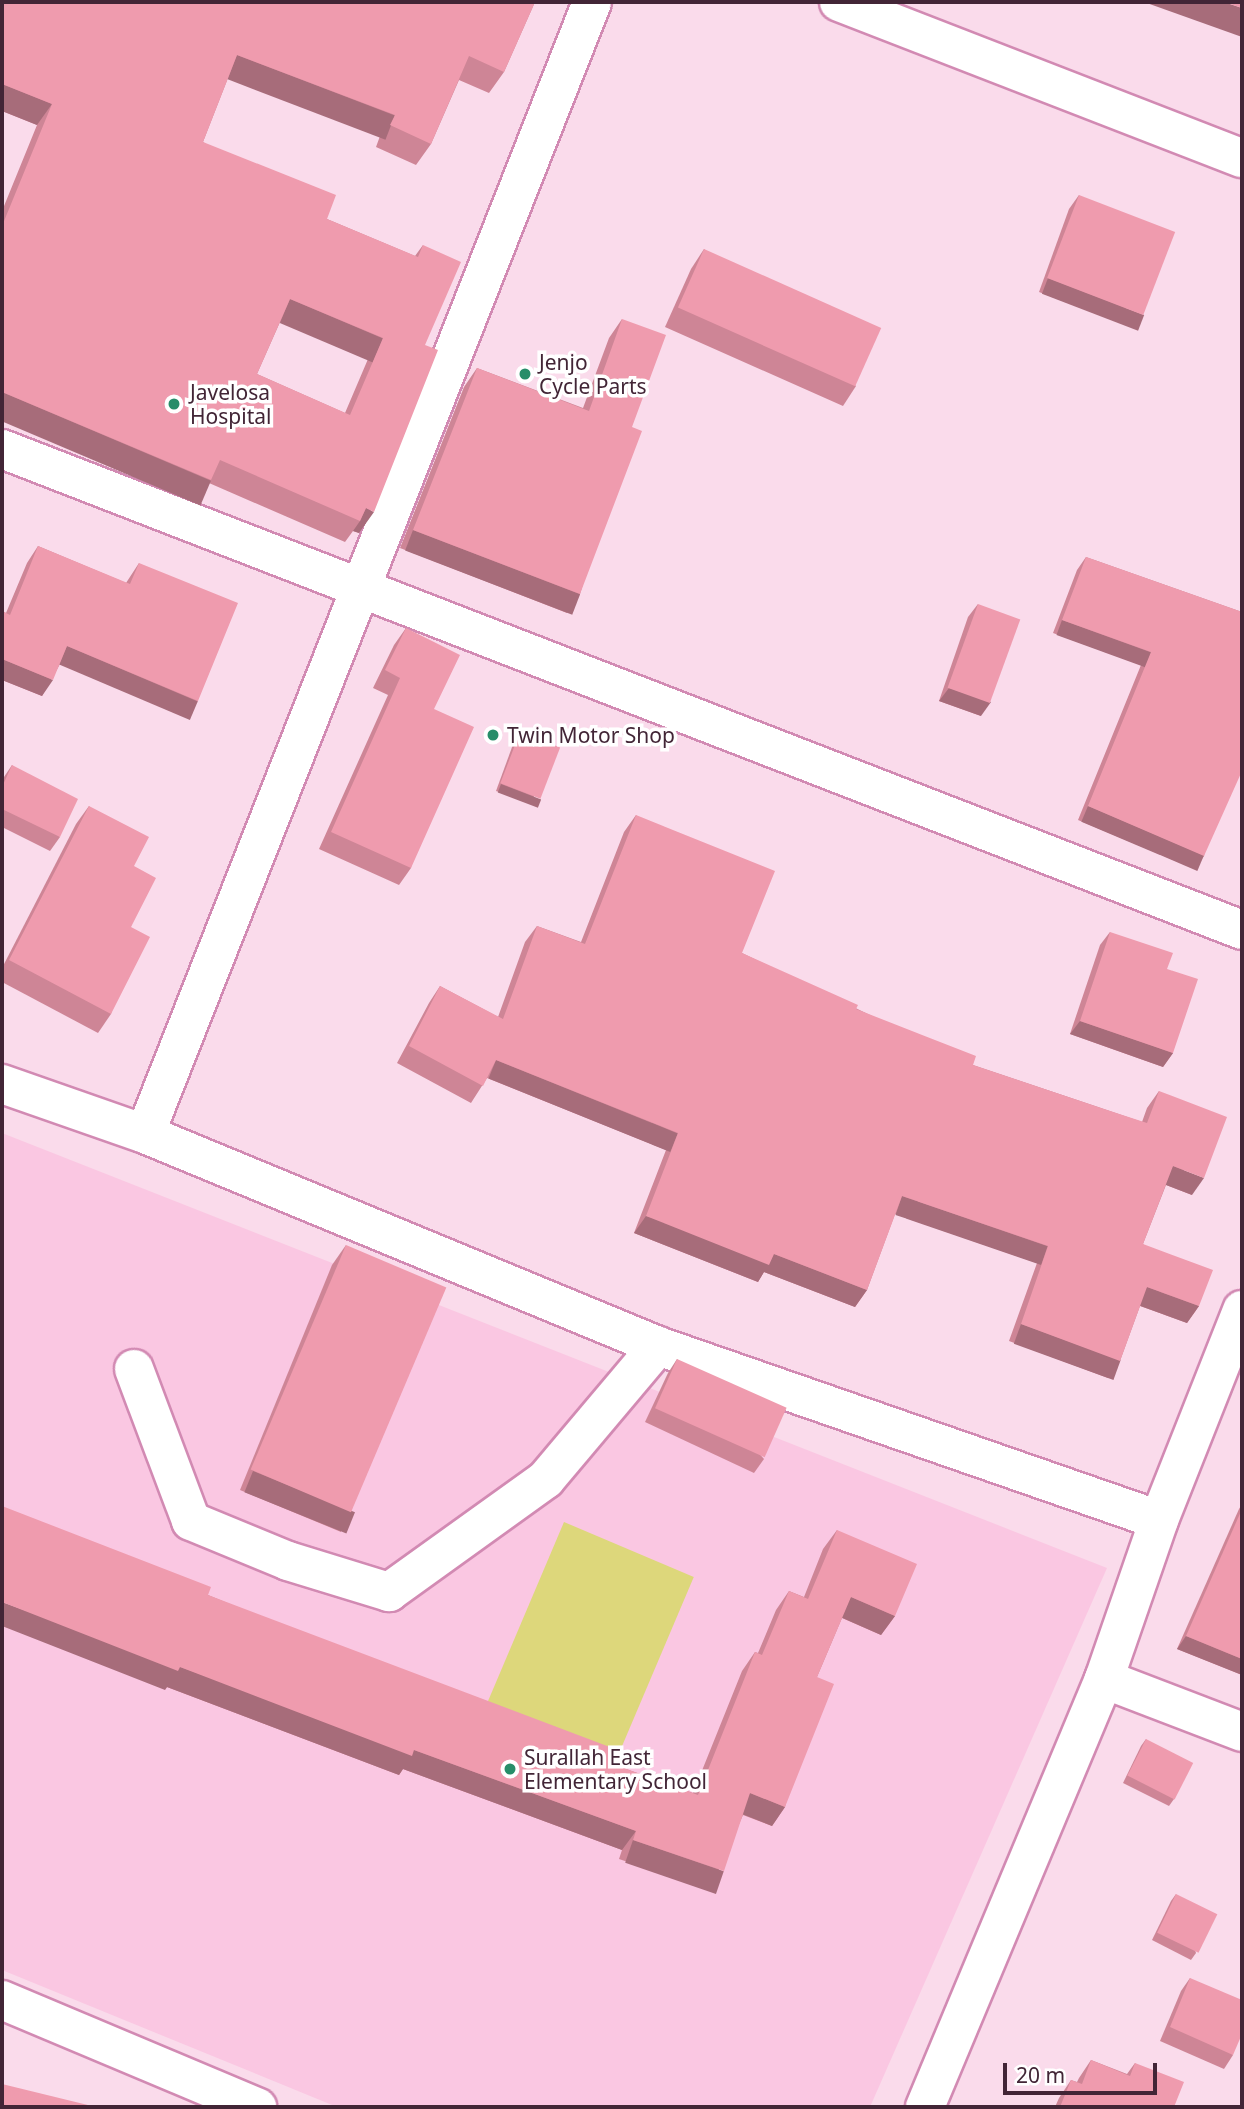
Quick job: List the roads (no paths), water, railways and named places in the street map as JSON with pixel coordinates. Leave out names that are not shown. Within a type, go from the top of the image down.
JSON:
[{"type":"street","points":[[145,1133],[362,591],[592,2]]},
{"type":"street","points":[[839,2],[1242,158]]},
{"type":"street","points":[[2,449],[362,591],[1242,930]]},
{"type":"street","points":[[2,1084],[145,1133],[658,1346],[1159,1520]]},
{"type":"street","points":[[925,2107],[1104,1679],[1159,1520],[1242,1310]]},
{"type":"street","points":[[134,1368],[191,1521],[288,1561],[389,1591],[546,1479],[658,1346]]},
{"type":"street","points":[[1104,1679],[1242,1732]]},
{"type":"street","points":[[2,2000],[257,2107]]},
{"type":"place","name":"Jenjo Cycle Parts","points":[[525,374]]},
{"type":"place","name":"Javelosa Hospital","points":[[174,404]]},
{"type":"place","name":"Twin Motor Shop","points":[[493,735]]},
{"type":"place","name":"Surallah East Elementary School","points":[[510,1769]]}]
